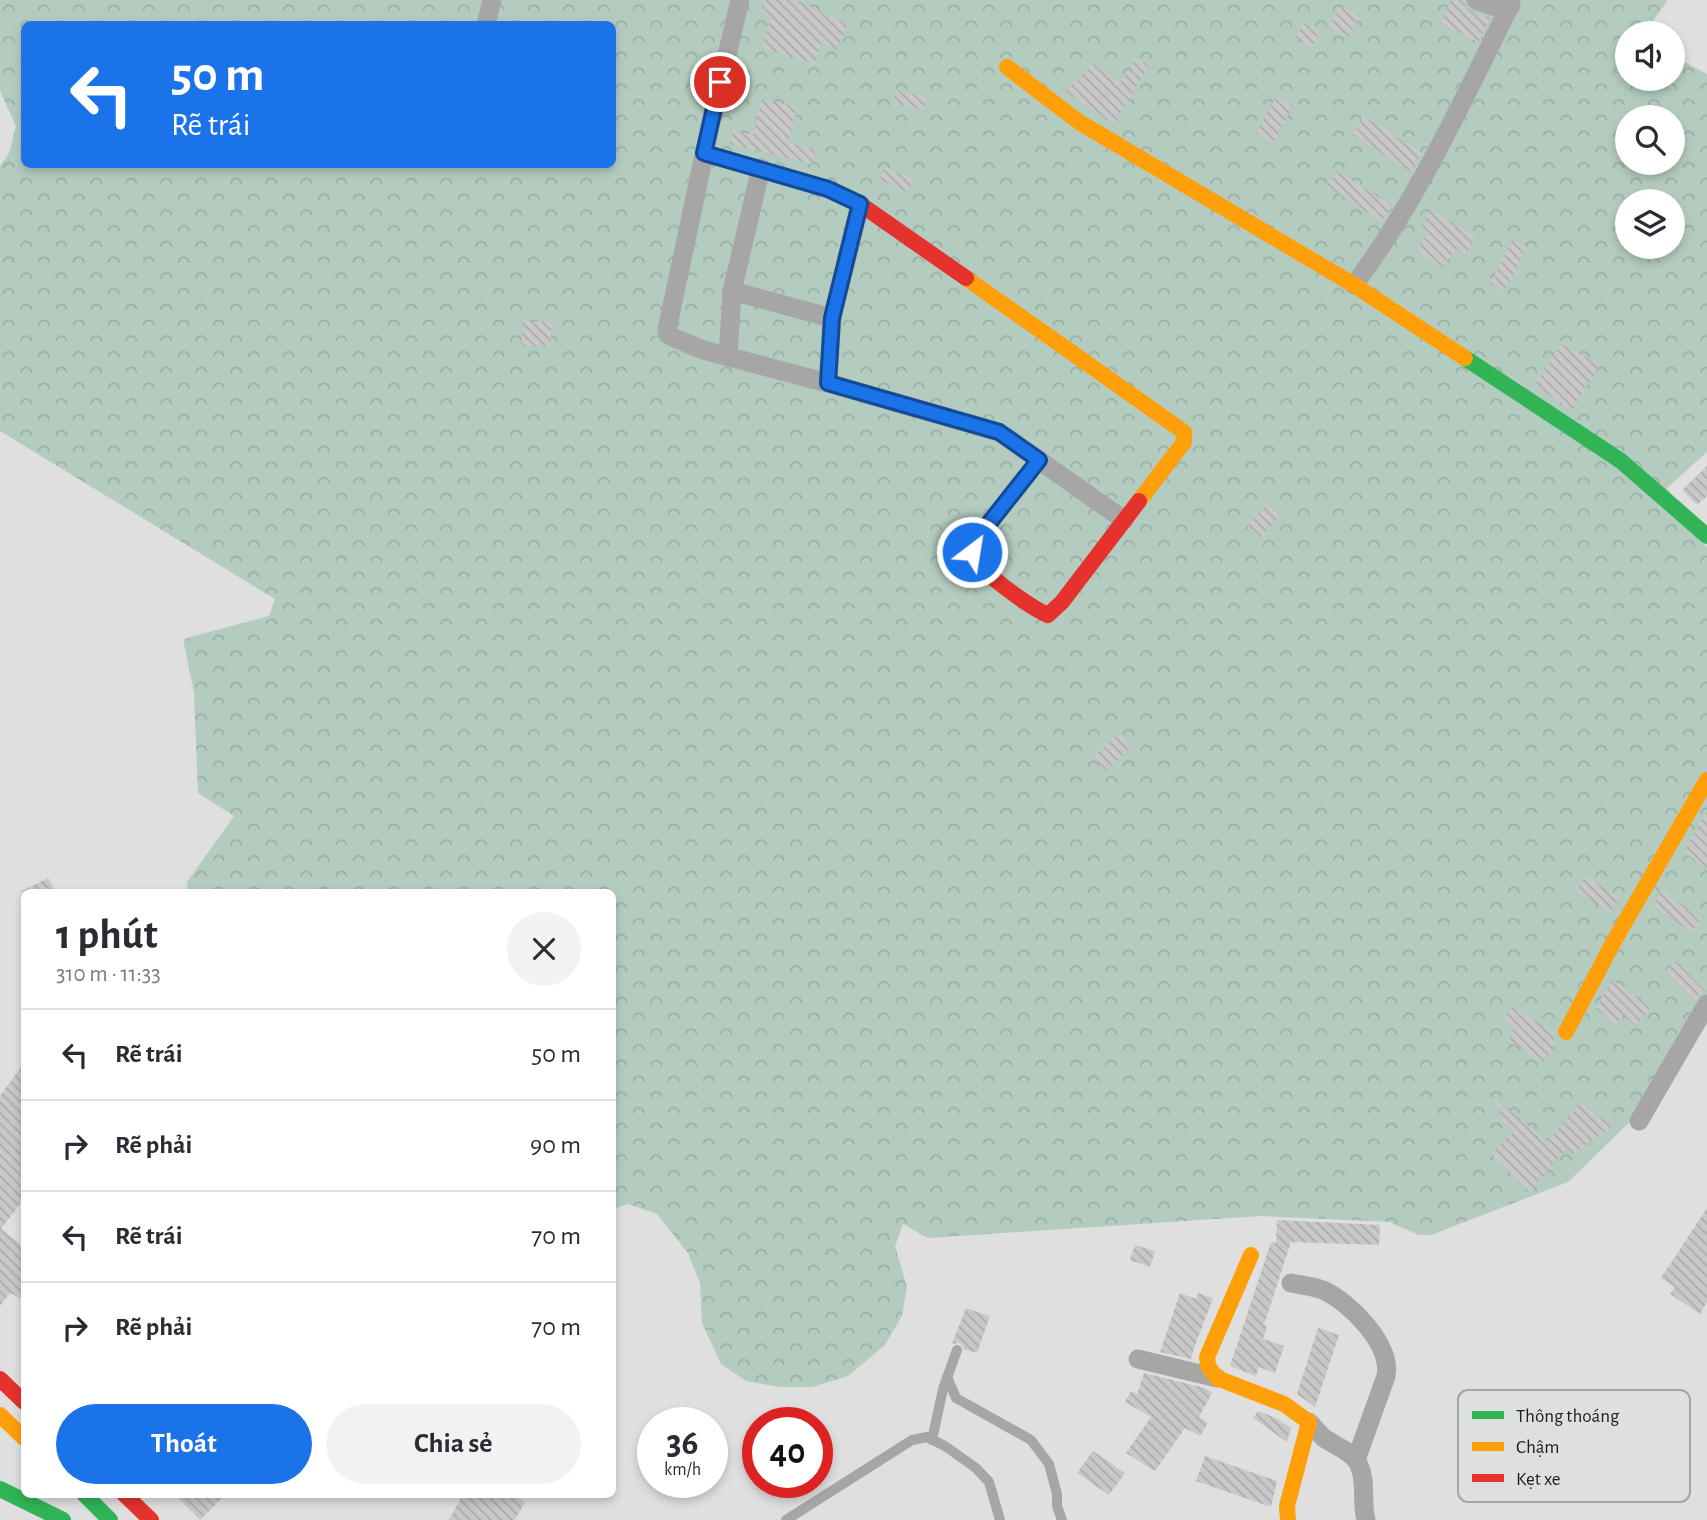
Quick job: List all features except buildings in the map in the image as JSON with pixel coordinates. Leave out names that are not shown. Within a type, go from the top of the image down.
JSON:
[{"type":"street","points":[[487,21],[492,0]]},
{"type":"street","points":[[740,0],[704,153],[667,330],[670,337],[728,357],[999,432],[1124,520]]},
{"type":"street","points":[[1354,285],[1378,253],[1427,166],[1509,8],[1476,0]]},
{"type":"street","points":[[1007,67],[1079,122],[1354,285],[1621,461],[1707,536]]},
{"type":"street","points":[[704,153],[828,189],[860,204],[1184,432],[1184,442],[1048,615],[1038,612],[976,561],[972,552],[975,541],[1039,460]]},
{"type":"street","points":[[728,357],[732,291],[761,168]]},
{"type":"street","points":[[828,383],[832,318],[860,204]]},
{"type":"street","points":[[732,291],[832,318]]},
{"type":"street","points":[[1566,1032],[1614,941],[1707,780]]},
{"type":"street","points":[[1639,1121],[1707,1004]]},
{"type":"street","points":[[1217,1378],[1208,1366],[1206,1357],[1251,1255]]},
{"type":"street","points":[[1291,1283],[1323,1290],[1337,1299],[1370,1329],[1381,1344],[1386,1376],[1356,1460]]},
{"type":"street","points":[[1139,1359],[1217,1378],[1284,1404],[1309,1422],[1322,1437],[1356,1460],[1363,1483],[1366,1520]]},
{"type":"street","points":[[6,1384],[21,1399]]},
{"type":"street","points":[[0,1409],[6,1384]]},
{"type":"street","points":[[0,1415],[21,1435]]},
{"type":"street","points":[[1288,1520],[1287,1506],[1309,1422]]},
{"type":"street","points":[[0,1489],[63,1520]]},
{"type":"street","points":[[87,1498],[105,1520]]},
{"type":"street","points":[[128,1498],[151,1520]]},
{"type":"lane","points":[[932,1440],[943,1389],[957,1350]]},
{"type":"lane","points":[[947,1377],[956,1398],[1031,1440],[1049,1464],[1062,1520]]},
{"type":"lane","points":[[786,1520],[912,1440],[927,1437],[976,1468],[989,1482],[1000,1520]]},
{"type":"green space","points":[[0,0],[1668,0],[1653,21],[1615,21],[1615,91],[1685,91],[1685,62],[1707,74],[1707,452],[1667,488],[1707,548],[1707,1000],[1636,1116],[1568,1182],[1431,1235],[1419,1235],[1389,1222],[1260,1216],[928,1238],[903,1224],[895,1246],[907,1287],[902,1316],[885,1345],[848,1376],[812,1387],[779,1387],[746,1381],[721,1364],[702,1323],[700,1283],[688,1253],[657,1214],[628,1204],[616,1208],[616,889],[188,889],[187,882],[234,816],[198,793],[194,693],[183,639],[269,616],[275,599],[0,431],[0,166],[9,153],[16,126],[0,91]]},
{"type":"traffic: fast","points":[[1465,358],[1621,461],[1707,536]]},
{"type":"traffic: fast","points":[[0,1489],[63,1520]]},
{"type":"traffic: fast","points":[[88,1498],[110,1520]]},
{"type":"traffic: slow","points":[[1007,67],[1079,122],[1354,285],[1465,358]]},
{"type":"traffic: slow","points":[[966,278],[1184,432],[1184,442],[1139,501]]},
{"type":"traffic: slow","points":[[1566,1032],[1614,941],[1707,780]]},
{"type":"traffic: slow","points":[[1251,1255],[1207,1357],[1208,1366],[1217,1378],[1284,1404],[1309,1422],[1287,1506],[1288,1520]]},
{"type":"traffic: slow","points":[[0,1415],[21,1435]]},
{"type":"traffic: jam","points":[[704,153],[828,189],[860,204],[966,278]]},
{"type":"traffic: jam","points":[[1039,460],[975,541],[972,552],[982,568],[1018,597],[1048,615],[1062,602],[1139,501]]},
{"type":"traffic: jam","points":[[0,1379],[21,1399]]},
{"type":"traffic: jam","points":[[128,1498],[151,1520]]},
{"type":"route","points":[[720,82],[704,153],[828,189],[860,204],[832,318],[828,383],[983,426],[999,432],[1039,460],[975,541],[972,552]]}]
